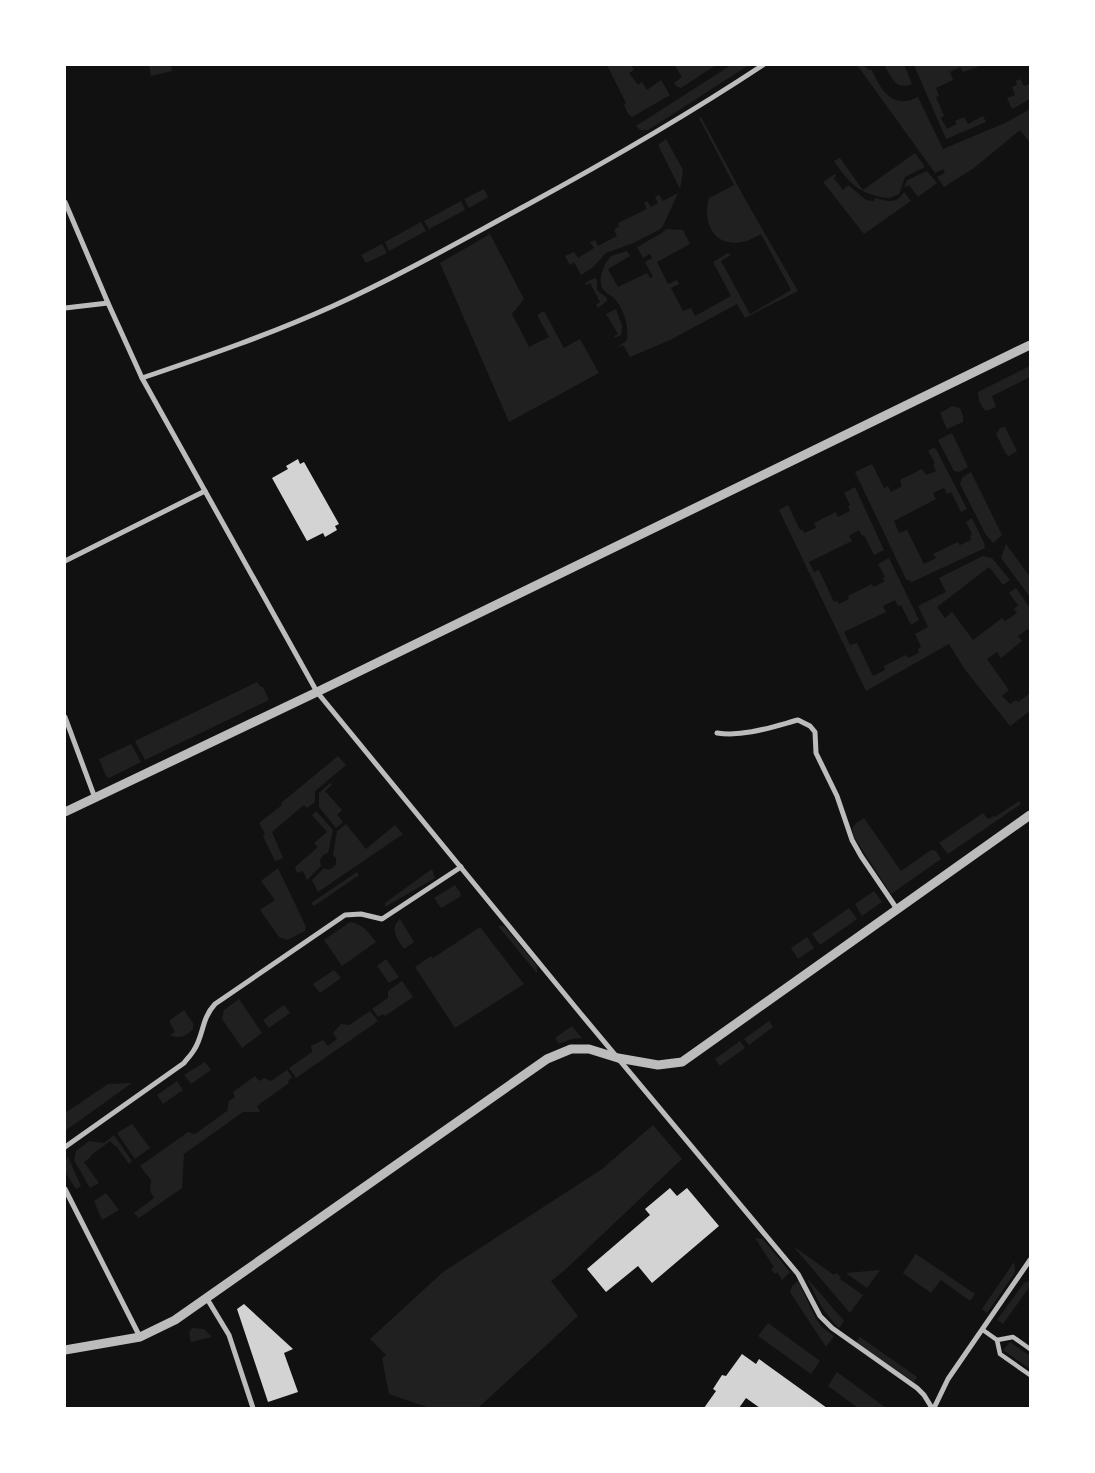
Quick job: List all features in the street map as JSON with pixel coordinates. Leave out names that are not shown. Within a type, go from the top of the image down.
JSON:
[{"type":"street","points":[[142,378],[247,342],[333,306],[399,274],[634,146],[763,65]]},
{"type":"street","points":[[65,202],[142,378],[318,692],[798,1274],[820,1316],[846,1339],[917,1388],[933,1408],[948,1379],[1030,1260]]},
{"type":"street","points":[[65,308],[108,303]]},
{"type":"street","points":[[65,812],[318,692],[1030,345]]},
{"type":"street","points":[[65,561],[205,491]]},
{"type":"street","points":[[65,717],[95,798]]},
{"type":"street","points":[[717,733],[758,731],[798,720],[810,726],[815,732],[816,753],[837,796],[852,840],[897,909]]},
{"type":"street","points":[[65,1350],[140,1337],[175,1320],[547,1059],[571,1049],[589,1049],[618,1058],[658,1065],[682,1062],[1030,815]]},
{"type":"street","points":[[65,1147],[184,1063],[195,1049],[208,1011],[216,1004],[346,915],[361,914],[382,919],[461,867]]},
{"type":"street","points":[[65,1189],[140,1337]]},
{"type":"street","points":[[206,1297],[229,1335],[253,1408]]},
{"type":"street","points":[[983,1330],[997,1340],[1000,1354],[1030,1375]]},
{"type":"street","points":[[997,1340],[1013,1337],[1030,1349]]},
{"type":"shaded area","points":[[149,65],[171,65],[172,71],[151,76]]},
{"type":"shaded area","points":[[607,65],[631,65],[634,70],[629,73],[638,85],[642,82],[647,90],[661,80],[670,95],[632,117],[628,114],[624,105],[626,103]]},
{"type":"shaded area","points":[[676,65],[716,65],[681,88],[674,83],[682,77]]},
{"type":"shaded area","points":[[731,65],[749,65],[648,130],[640,130],[636,126]]},
{"type":"shaded area","points":[[857,65],[864,65],[867,69],[872,70],[884,91],[894,99],[901,101],[918,97],[943,149],[1005,123],[1030,109],[1030,143],[1020,130],[974,168],[944,187],[937,177],[945,173],[943,169],[935,173]]},
{"type":"shaded area","points":[[884,65],[904,65],[912,84],[902,86],[895,82]]},
{"type":"shaded area","points":[[914,65],[983,65],[963,72],[960,67],[950,72],[953,80],[936,88],[939,96],[936,97],[944,116],[941,118],[947,129],[957,124],[955,121],[964,117],[968,124],[983,116],[986,122],[946,139]]},
{"type":"shaded area","points":[[1020,79],[1024,86],[1030,84],[1030,99],[1012,109],[1007,98],[1015,95],[1012,87],[1017,85],[1016,81]]},
{"type":"shaded area","points":[[701,117],[798,291],[745,318],[737,304],[670,340],[630,357],[623,345],[619,346],[627,340],[625,318],[615,299],[605,292],[601,285],[602,272],[611,256],[627,251],[630,256],[608,269],[618,287],[647,273],[650,278],[653,277],[645,262],[652,258],[650,254],[643,258],[637,247],[666,229],[683,230],[690,244],[657,262],[668,284],[677,280],[679,284],[671,288],[683,311],[691,308],[695,316],[731,296],[713,262],[728,253],[731,255],[721,261],[750,314],[791,290],[761,234],[747,241],[732,243],[717,237],[712,231],[707,215],[709,198],[734,185],[699,118]]},
{"type":"shaded area","points":[[666,139],[683,170],[680,189],[658,145]]},
{"type":"shaded area","points":[[915,153],[925,167],[905,177],[899,194],[890,198],[872,195],[857,187],[845,176],[834,161],[840,158],[863,190]]},
{"type":"shaded area","points":[[927,171],[937,183],[918,197],[909,185],[904,188],[907,180]]},
{"type":"shaded area","points":[[835,174],[834,178],[843,190],[848,185],[866,200],[874,201],[875,198],[891,201],[898,199],[904,192],[911,201],[864,234],[823,182]]},
{"type":"shaded area","points":[[484,189],[488,197],[469,208],[464,199]]},
{"type":"shaded area","points":[[678,193],[663,226],[659,230],[631,244],[606,253],[592,268],[581,275],[574,262],[570,265],[565,256],[574,252],[578,258],[594,248],[590,242],[595,240],[598,246],[617,236],[614,230],[619,226],[618,223],[647,209],[644,203],[647,201],[651,207],[658,203],[655,197],[659,195],[663,201]]},
{"type":"shaded area","points":[[461,201],[465,210],[429,229],[424,221]]},
{"type":"shaded area","points":[[421,222],[426,231],[389,251],[385,242]]},
{"type":"shaded area","points":[[490,234],[524,299],[512,314],[529,347],[549,337],[537,315],[544,311],[564,348],[580,339],[599,373],[509,422],[440,263]]},
{"type":"shaded area","points":[[382,244],[387,253],[366,263],[361,255]]},
{"type":"shaded area","points":[[595,278],[597,280],[597,290],[607,298],[607,301],[598,308],[596,305],[600,302],[590,283],[586,285],[585,283]]},
{"type":"shaded area","points":[[616,309],[622,326],[621,335],[615,338],[614,336],[618,334],[606,314]]},
{"type":"shaded area","points":[[1030,366],[1030,377],[992,396],[996,407],[986,411],[984,409],[980,403],[978,392]]},
{"type":"shaded area","points":[[952,406],[960,408],[963,422],[947,429],[940,413]]},
{"type":"shaded area","points":[[1005,427],[1017,451],[1009,456],[1006,454],[996,434],[1000,428]]},
{"type":"shaded area","points":[[952,433],[968,467],[959,472],[954,471],[938,440]]},
{"type":"shaded area","points":[[933,448],[936,449],[967,509],[961,512],[951,492],[947,494],[944,488],[933,493],[936,499],[894,521],[899,533],[907,530],[924,564],[936,558],[933,554],[958,542],[960,545],[971,540],[970,536],[972,534],[966,522],[972,518],[985,548],[912,582],[906,579],[855,472],[872,464],[884,488],[888,486],[891,492],[902,486],[900,480],[922,469],[926,475],[936,471],[933,464],[935,463],[928,451]]},
{"type":"shaded area","points":[[971,472],[1002,535],[993,543],[986,535],[960,484],[962,478]]},
{"type":"shaded area","points":[[855,487],[884,550],[874,555],[864,535],[862,536],[859,530],[849,536],[852,541],[809,562],[814,572],[819,570],[834,602],[837,601],[839,604],[849,599],[848,596],[872,584],[873,587],[884,582],[883,578],[885,577],[878,564],[889,558],[919,620],[911,625],[901,605],[898,606],[895,600],[883,606],[886,612],[844,632],[850,645],[857,643],[873,676],[885,670],[884,666],[906,655],[908,658],[919,653],[918,649],[921,647],[915,634],[928,627],[918,606],[946,592],[939,578],[983,556],[992,558],[1010,580],[1003,585],[989,567],[937,607],[945,618],[952,612],[973,640],[1002,618],[1005,621],[1017,613],[1014,609],[1018,605],[1009,593],[1016,588],[1030,608],[1030,631],[1028,629],[1018,636],[1022,641],[1001,658],[997,652],[987,659],[1009,690],[1002,696],[1010,704],[1016,700],[1018,702],[1030,693],[1030,711],[1010,726],[966,671],[949,644],[866,691],[779,510],[788,505],[800,530],[802,529],[804,533],[816,528],[814,523],[836,512],[838,517],[850,511],[848,506],[850,505],[844,493]]},
{"type":"shaded area","points":[[1006,544],[1030,577],[1030,597],[1001,558]]},
{"type":"shaded area","points":[[257,682],[263,687],[269,700],[145,760],[135,741]]},
{"type":"shaded area","points":[[131,744],[141,762],[109,778],[106,776],[99,759]]},
{"type":"shaded area","points":[[338,756],[346,765],[315,791],[315,802],[307,808],[304,805],[272,832],[283,858],[275,861],[259,823]]},
{"type":"shaded area","points":[[330,783],[332,785],[325,791],[342,810],[337,815],[343,822],[336,828],[319,807],[319,793]]},
{"type":"shaded area","points":[[1019,801],[1021,804],[948,854],[939,843],[983,813],[988,819],[995,817]]},
{"type":"shaded area","points":[[316,811],[333,830],[328,853],[324,854],[320,860],[321,866],[307,880],[303,871],[297,873],[295,867],[318,847],[314,843],[327,832],[312,815]]},
{"type":"shaded area","points":[[864,818],[901,871],[931,850],[936,851],[941,859],[891,894],[854,837],[852,829],[856,823]]},
{"type":"shaded area","points":[[346,824],[366,849],[395,825],[403,834],[318,892],[312,880],[324,868],[331,869],[336,864],[336,858],[333,855],[337,831]]},
{"type":"shaded area","points":[[278,868],[306,927],[305,931],[287,940],[279,937],[260,910],[275,900],[261,881]]},
{"type":"shaded area","points":[[432,869],[435,878],[385,907],[385,903]]},
{"type":"shaded area","points":[[357,872],[359,875],[314,906],[311,903]]},
{"type":"shaded area","points":[[455,885],[461,894],[460,897],[441,908],[434,898]]},
{"type":"shaded area","points":[[874,891],[882,902],[862,916],[855,904]]},
{"type":"shaded area","points":[[849,908],[857,919],[820,945],[812,934]]},
{"type":"shaded area","points":[[400,919],[414,942],[404,949],[395,934],[395,926]]},
{"type":"shaded area","points":[[350,922],[362,927],[376,942],[342,966],[324,940]]},
{"type":"shaded area","points":[[498,926],[504,926],[537,966],[537,973]]},
{"type":"shaded area","points":[[480,927],[524,984],[455,1028],[415,967],[431,956],[433,958]]},
{"type":"shaded area","points":[[807,937],[814,948],[798,959],[791,948]]},
{"type":"shaded area","points":[[386,959],[399,977],[389,983],[377,966]]},
{"type":"shaded area","points":[[334,970],[341,978],[320,993],[313,984]]},
{"type":"shaded area","points":[[402,981],[413,997],[385,1016],[383,1014],[378,1017],[372,1009],[388,998],[388,991]]},
{"type":"shaded area","points":[[239,999],[262,1033],[242,1048],[222,1019],[224,1010]]},
{"type":"shaded area","points":[[284,1005],[290,1013],[269,1028],[263,1020]]},
{"type":"shaded area","points":[[184,1010],[193,1023],[193,1029],[188,1034],[182,1036],[170,1035],[175,1032],[169,1021]]},
{"type":"shaded area","points":[[370,1011],[378,1021],[296,1078],[289,1068],[312,1052],[311,1046],[323,1040],[328,1046],[337,1039],[333,1033],[341,1024],[349,1025]]},
{"type":"shaded area","points":[[769,1021],[773,1027],[749,1045],[744,1039]]},
{"type":"shaded area","points":[[572,1026],[582,1038],[572,1039],[559,1044],[555,1038]]},
{"type":"shaded area","points":[[740,1041],[745,1048],[720,1066],[715,1059]]},
{"type":"shaded area","points":[[205,1062],[211,1070],[191,1084],[184,1075]]},
{"type":"shaded area","points":[[287,1070],[292,1077],[288,1081],[289,1083],[257,1106],[260,1112],[243,1112],[184,1154],[182,1188],[139,1218],[134,1213],[154,1198],[150,1191],[151,1180],[140,1166],[188,1132],[195,1134],[227,1111],[229,1101],[235,1097],[233,1092],[255,1076],[259,1081],[264,1078],[271,1081]]},
{"type":"shaded area","points":[[177,1081],[183,1090],[163,1104],[157,1095]]},
{"type":"shaded area","points":[[132,1083],[65,1131],[65,1113],[108,1084]]},
{"type":"shaded area","points":[[132,1124],[150,1148],[135,1159],[117,1133]]},
{"type":"shaded area","points":[[653,1125],[682,1159],[551,1281],[578,1316],[478,1408],[430,1408],[389,1394],[382,1358],[386,1355],[370,1339],[443,1272],[602,1169]]},
{"type":"shaded area","points":[[114,1135],[132,1161],[129,1164],[110,1141],[84,1162],[99,1183],[90,1188],[74,1160],[76,1151],[89,1141],[104,1143]]},
{"type":"shaded area","points":[[68,1157],[81,1186],[76,1189],[65,1169]]},
{"type":"shaded area","points":[[106,1193],[119,1210],[102,1220],[94,1201]]},
{"type":"shaded area","points":[[755,1238],[763,1239],[790,1272],[782,1280],[777,1272],[775,1274],[771,1269],[774,1267]]},
{"type":"shaded area","points":[[793,1246],[834,1275],[836,1273],[841,1277],[840,1279],[863,1295],[850,1313]]},
{"type":"shaded area","points":[[916,1254],[975,1294],[970,1301],[941,1280],[931,1293],[903,1273]]},
{"type":"shaded area","points":[[1014,1262],[1014,1274],[987,1313],[982,1309]]},
{"type":"shaded area","points":[[880,1270],[867,1288],[846,1273]]},
{"type":"shaded area","points":[[807,1278],[844,1321],[839,1328],[825,1311]]},
{"type":"shaded area","points":[[798,1281],[816,1319],[822,1327],[834,1336],[826,1347],[790,1292],[792,1286]]},
{"type":"shaded area","points":[[1030,1281],[1030,1286],[1003,1324],[997,1320],[1024,1283]]},
{"type":"shaded area","points":[[768,1323],[820,1361],[811,1374],[758,1336]]},
{"type":"shaded area","points":[[192,1328],[204,1329],[212,1337],[191,1342],[189,1332]]},
{"type":"shaded area","points":[[860,1337],[917,1377],[914,1382],[856,1342]]},
{"type":"shaded area","points":[[1010,1342],[1030,1356],[1030,1369],[1003,1350]]},
{"type":"shaded area","points":[[837,1372],[886,1408],[858,1408],[828,1386]]},
{"type":"building","points":[[298,459],[300,464],[304,462],[339,524],[335,526],[337,530],[325,537],[323,533],[307,541],[272,478],[288,469],[286,466]]},
{"type":"building","points":[[670,1188],[677,1196],[687,1188],[719,1226],[652,1283],[638,1266],[606,1292],[587,1269],[650,1215],[645,1209]]},
{"type":"building","points":[[244,1304],[293,1349],[284,1353],[298,1392],[268,1402],[237,1309]]},
{"type":"building","points":[[742,1354],[756,1364],[759,1359],[827,1408],[760,1408],[746,1398],[739,1408],[704,1408],[716,1391],[713,1389],[722,1375],[726,1376]]}]
